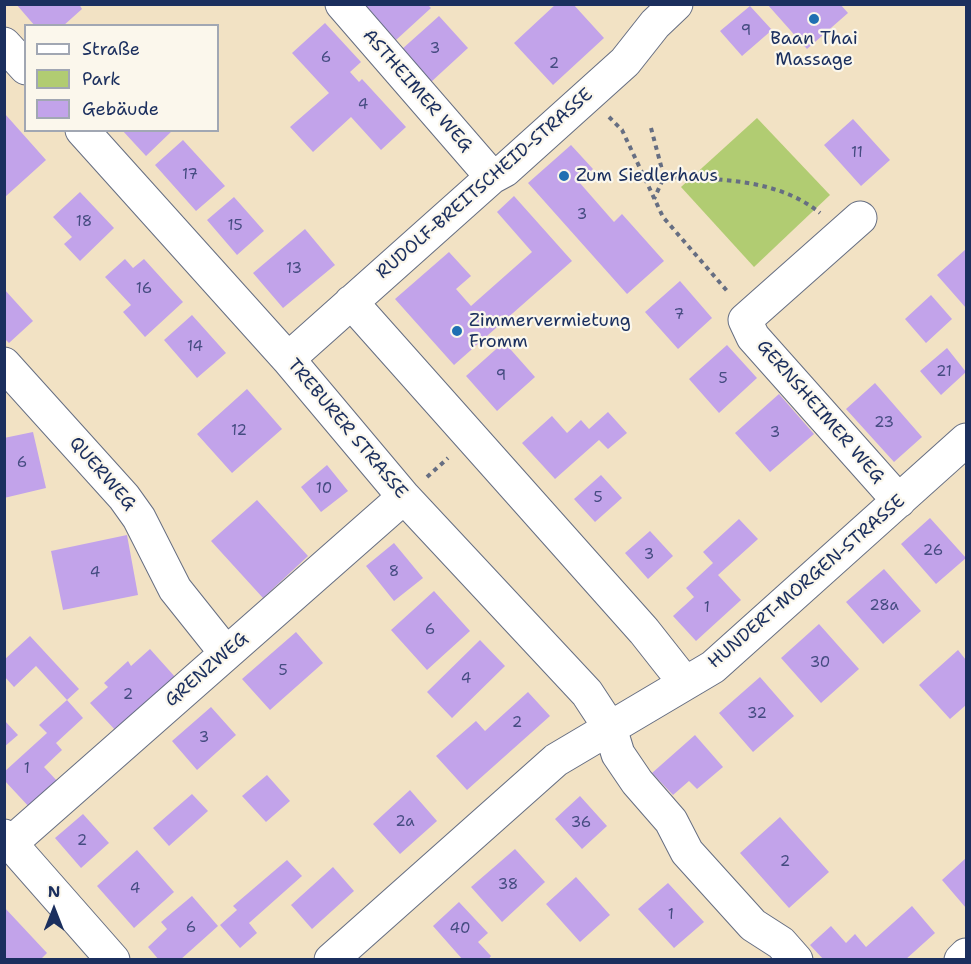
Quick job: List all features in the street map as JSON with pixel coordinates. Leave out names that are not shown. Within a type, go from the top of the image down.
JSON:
[{"type":"street","name":"ASTHEIMER WEG","points":[[342,4],[492,177]]},
{"type":"street","name":"RUDOLF-BREITSCHEID-STRASSE","points":[[288,358],[492,177],[505,170],[625,62],[656,11]]},
{"type":"street","points":[[4,44],[24,66]]},
{"type":"street","name":"TREBURER STRASSE","points":[[84,132],[288,358],[404,497],[587,693],[610,728],[618,754],[637,782],[671,821],[687,852],[753,925],[781,943],[795,960]]},
{"type":"street","points":[[745,320],[852,225]]},
{"type":"street","points":[[351,302],[644,631],[685,683]]},
{"type":"street","name":"GERNSHEIMER WEG","points":[[745,320],[753,337],[899,501]]},
{"type":"street","name":"QUERWEG","points":[[4,364],[124,497],[139,518],[175,589],[226,653]]},
{"type":"street","name":"HUNDERT-MORGEN-STRASSE","points":[[332,960],[556,760],[712,667],[966,440]]},
{"type":"street","name":"GRENZWEG","points":[[8,840],[404,497]]},
{"type":"street","points":[[8,840],[113,960]]},
{"type":"street","points":[[961,960],[966,955]]},
{"type":"path","points":[[589,94],[622,130],[663,217],[734,299],[745,320]]},
{"type":"path","points":[[651,128],[664,177],[653,200]]},
{"type":"path","points":[[664,177],[727,179],[796,196],[852,225]]},
{"type":"path","points":[[404,497],[471,438]]},
{"type":"green space","points":[[757,118],[830,195],[754,267],[681,187]]},
{"type":"building","points":[[16,4],[79,4],[82,9],[65,24],[33,24]]},
{"type":"building","points":[[363,4],[427,4],[431,8],[396,40]]},
{"type":"building","points":[[556,4],[573,4],[604,38],[553,85],[514,43]]},
{"type":"building","points":[[767,4],[840,4],[848,13],[807,49]]},
{"type":"building","points":[[750,6],[772,30],[742,56],[720,31]]},
{"type":"building","points":[[439,16],[468,48],[431,82],[401,50]]},
{"type":"building","points":[[325,23],[361,62],[350,72],[359,82],[362,79],[406,127],[381,150],[351,117],[313,152],[290,127],[329,93],[292,53]]},
{"type":"building","points":[[5,114],[46,160],[5,197]]},
{"type":"building","points":[[853,119],[890,160],[861,186],[824,145]]},
{"type":"building","points":[[124,132],[171,132],[146,156]]},
{"type":"building","points":[[183,140],[225,186],[196,211],[155,165]]},
{"type":"building","points":[[571,145],[593,169],[579,182],[614,222],[622,214],[664,261],[627,294],[528,183]]},
{"type":"building","points":[[80,192],[114,228],[80,261],[64,244],[72,237],[53,217]]},
{"type":"building","points":[[514,196],[572,261],[454,365],[395,299],[449,252],[471,276],[456,289],[471,306],[532,252],[497,212]]},
{"type":"building","points":[[234,197],[264,231],[237,255],[207,220]]},
{"type":"building","points":[[305,229],[335,265],[283,308],[253,273]]},
{"type":"building","points":[[966,249],[966,308],[937,275]]},
{"type":"building","points":[[125,259],[133,268],[144,259],[183,302],[145,337],[123,312],[131,305],[105,277]]},
{"type":"building","points":[[680,281],[712,318],[678,349],[645,312]]},
{"type":"building","points":[[4,289],[33,321],[9,343],[4,338]]},
{"type":"building","points":[[931,295],[952,319],[926,343],[905,319]]},
{"type":"building","points":[[192,315],[226,353],[197,378],[164,340]]},
{"type":"building","points":[[504,342],[535,377],[497,411],[466,376]]},
{"type":"building","points":[[727,345],[757,378],[719,413],[689,379]]},
{"type":"building","points":[[947,348],[966,372],[941,395],[920,371]]},
{"type":"building","points":[[875,383],[922,437],[894,462],[846,409]]},
{"type":"building","points":[[247,389],[282,429],[232,473],[197,434]]},
{"type":"building","points":[[779,394],[814,434],[770,472],[735,433]]},
{"type":"building","points":[[608,412],[627,433],[608,449],[599,440],[555,479],[522,443],[552,416],[567,433],[581,420],[589,429]]},
{"type":"building","points":[[33,432],[46,488],[4,498],[4,438]]},
{"type":"building","points":[[327,465],[348,491],[321,512],[301,487]]},
{"type":"building","points":[[601,475],[622,498],[595,522],[574,499]]},
{"type":"building","points":[[257,500],[308,556],[263,598],[211,541]]},
{"type":"building","points":[[930,518],[966,558],[936,584],[901,544]]},
{"type":"building","points":[[739,519],[758,539],[718,575],[741,600],[696,641],[673,616],[694,597],[686,588],[713,563],[703,552]]},
{"type":"building","points":[[650,531],[673,556],[648,579],[625,553]]},
{"type":"building","points":[[127,535],[138,595],[63,610],[51,551]]},
{"type":"building","points":[[394,543],[423,578],[394,601],[366,566]]},
{"type":"building","points":[[884,569],[921,611],[883,644],[846,602]]},
{"type":"building","points":[[434,591],[470,631],[427,670],[391,630]]},
{"type":"building","points":[[819,624],[859,669],[821,703],[781,658]]},
{"type":"building","points":[[296,632],[323,663],[270,710],[242,679]]},
{"type":"building","points":[[30,636],[79,689],[67,700],[36,666],[14,687],[4,676],[4,660]]},
{"type":"building","points":[[480,640],[505,666],[452,718],[427,692]]},
{"type":"building","points":[[150,649],[176,678],[117,732],[90,703],[108,687],[104,683],[128,661],[131,666]]},
{"type":"building","points":[[958,650],[966,660],[966,705],[950,719],[919,685]]},
{"type":"building","points":[[760,677],[794,716],[753,752],[719,713]]},
{"type":"building","points":[[528,692],[550,716],[467,790],[436,756],[476,721],[485,731]]},
{"type":"building","points":[[67,700],[83,718],[56,743],[62,750],[44,767],[59,783],[31,809],[4,780],[4,772],[47,733],[39,725]]},
{"type":"building","points":[[211,707],[236,735],[197,770],[172,741]]},
{"type":"building","points":[[4,720],[18,735],[4,747]]},
{"type":"building","points":[[695,735],[723,767],[697,789],[689,781],[673,795],[652,773]]},
{"type":"building","points":[[267,775],[290,801],[266,822],[242,796]]},
{"type":"building","points":[[410,790],[437,821],[400,854],[373,824]]},
{"type":"building","points":[[192,794],[208,811],[169,846],[153,828]]},
{"type":"building","points":[[580,796],[607,826],[582,849],[555,819]]},
{"type":"building","points":[[83,814],[109,843],[81,868],[55,838]]},
{"type":"building","points":[[780,817],[829,872],[789,908],[740,853]]},
{"type":"building","points":[[515,849],[545,882],[502,922],[471,887]]},
{"type":"building","points":[[137,850],[174,892],[134,928],[97,886]]},
{"type":"building","points":[[966,858],[966,908],[942,880]]},
{"type":"building","points":[[287,860],[302,876],[249,923],[257,933],[240,948],[220,925],[237,910],[233,906]]},
{"type":"building","points":[[333,867],[354,891],[312,929],[291,905]]},
{"type":"building","points":[[576,877],[610,915],[580,942],[546,904]]},
{"type":"building","points":[[668,883],[704,922],[674,948],[638,909]]},
{"type":"building","points":[[192,896],[218,926],[180,960],[159,960],[148,947],[167,929],[161,922]]},
{"type":"building","points":[[459,902],[488,933],[478,942],[491,956],[488,960],[463,960],[433,926]]},
{"type":"building","points":[[912,906],[935,933],[905,960],[824,960],[810,945],[831,926],[846,943],[855,934],[866,947]]},
{"type":"building","points":[[4,907],[47,953],[40,960],[4,960]]},
{"type":"place","name":"Baan Thai Massage","points":[[814,19]]},
{"type":"place","name":"Zum Siedlerhaus","points":[[564,176]]},
{"type":"place","name":"Zimmervermietung Fromm","points":[[457,331]]}]
